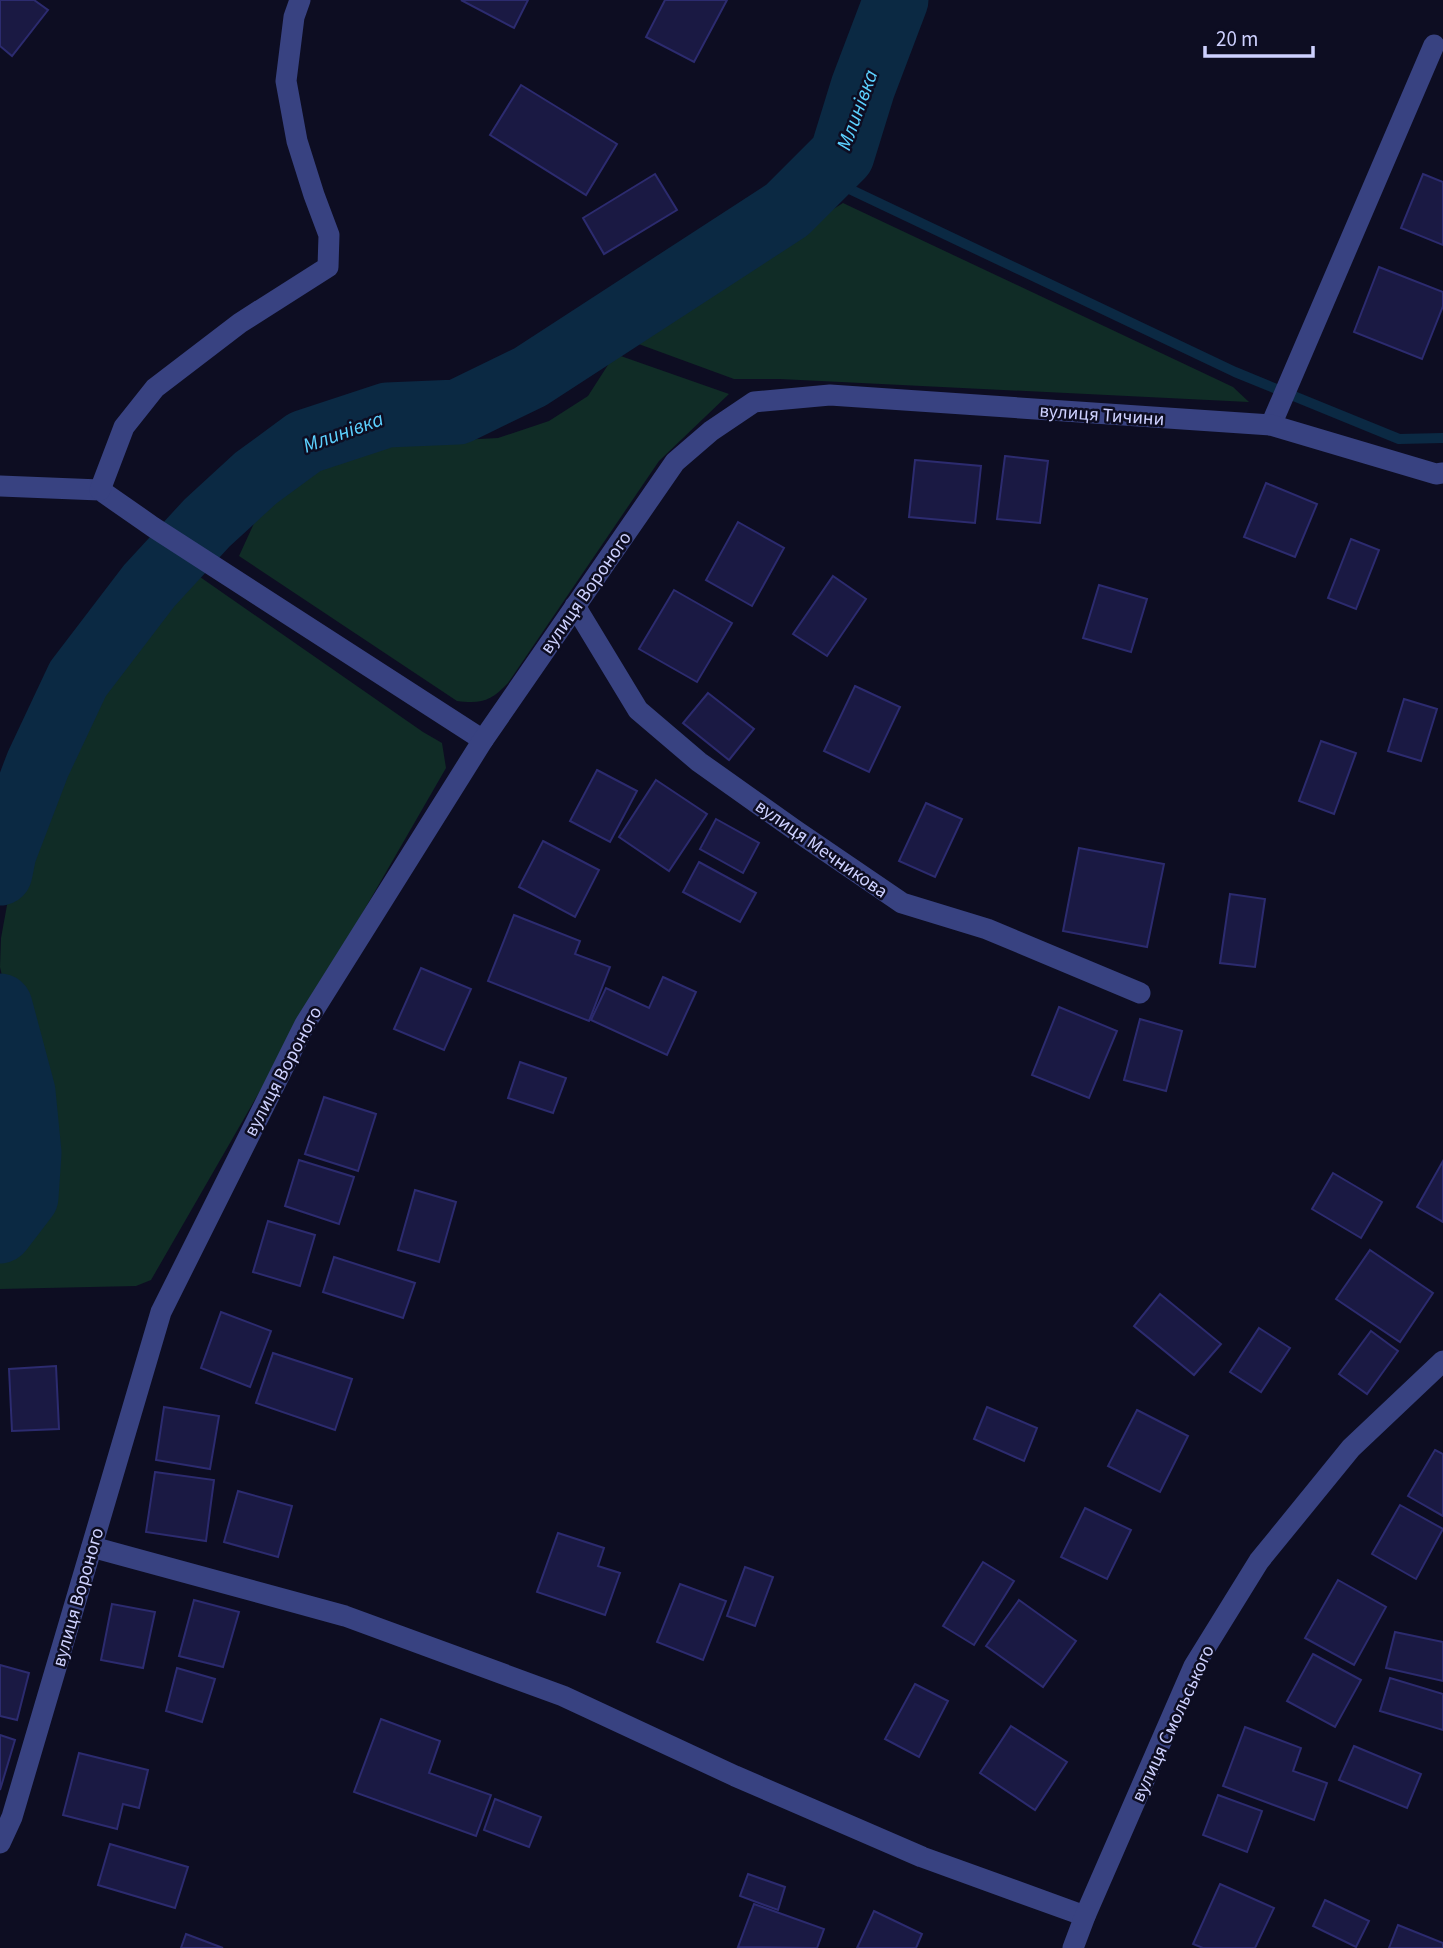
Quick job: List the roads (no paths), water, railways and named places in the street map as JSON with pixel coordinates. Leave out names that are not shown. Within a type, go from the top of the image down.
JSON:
[{"type":"street","points":[[100,490],[124,427],[155,388],[240,323],[328,267],[330,234],[296,141],[286,81],[293,17],[300,0]]},
{"type":"street","points":[[1274,417],[1434,45]]},
{"type":"street","name":"вулиця Тичини","points":[[754,402],[830,395],[1274,417],[1436,474],[1443,472]]},
{"type":"street","name":"вулиця Вороного","points":[[0,1843],[12,1817],[160,1312],[305,1024],[482,740],[675,462],[711,431],[754,402]]},
{"type":"street","points":[[0,486],[100,490],[482,740]]},
{"type":"street","name":"вулиця Мечникова","points":[[575,606],[638,710],[699,762],[817,845],[902,903],[987,929],[1140,993]]},
{"type":"street","name":"вулиця Смольського","points":[[1073,1948],[1194,1666],[1259,1561],[1351,1448],[1443,1361]]},
{"type":"street","points":[[92,1546],[345,1616],[563,1696],[734,1776],[922,1857],[1085,1916]]},
{"type":"waterway","name":"Млинівка","points":[[0,873],[4,853],[38,764],[78,679],[149,586],[207,523],[256,478],[305,442],[387,415],[458,412],[530,377],[787,210],[842,155],[863,87],[896,0]]},
{"type":"waterway","points":[[822,176],[1235,372],[1399,439],[1443,438]]},
{"type":"waterway","name":"Млинівка","points":[[0,1006],[23,1092],[29,1153],[26,1197],[0,1231]]}]
